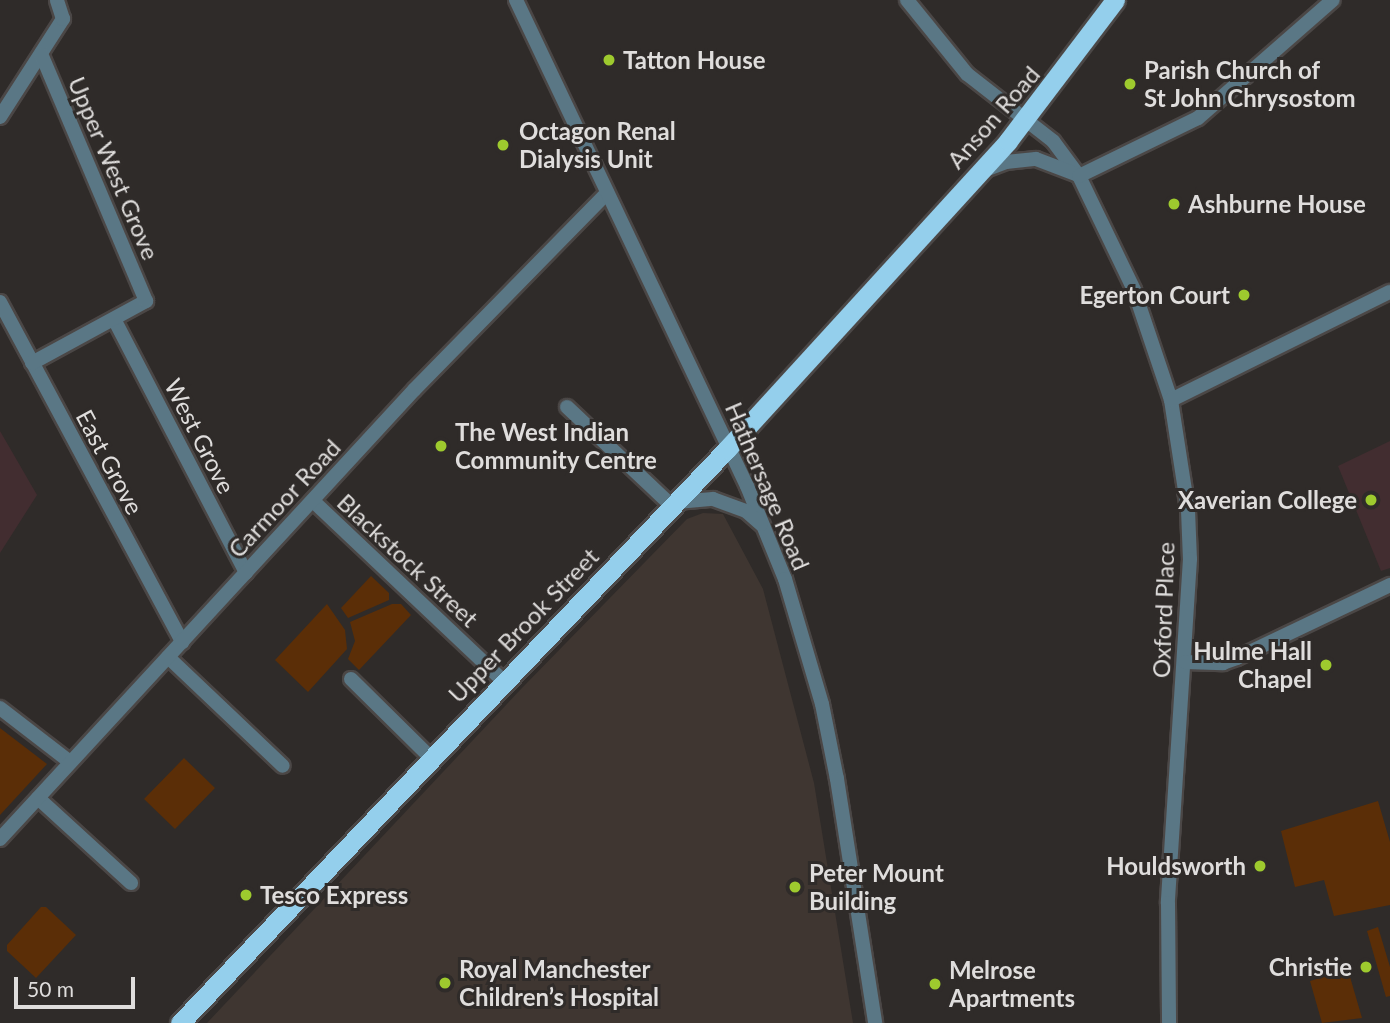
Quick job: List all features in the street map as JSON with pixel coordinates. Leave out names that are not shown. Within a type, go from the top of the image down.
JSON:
[{"type":"highway","name":"Anson Road","points":[[898,258],[1027,118],[1115,0]]},
{"type":"highway","name":"Upper Brook Street","points":[[180,1023],[502,680],[727,449],[898,258]]},
{"type":"street","points":[[0,117],[63,19],[57,0]]},
{"type":"street","name":"Hathersage Road","points":[[516,0],[765,527],[822,704],[875,1023]]},
{"type":"street","name":"Oxford Place","points":[[907,0],[967,74],[1027,118],[1060,148],[1079,176],[1134,290],[1171,400],[1188,510],[1185,662],[1168,902],[1169,1023]]},
{"type":"street","points":[[979,172],[1006,162],[1036,159],[1079,176],[1198,118],[1334,0]]},
{"type":"street","name":"Upper West Grove","points":[[41,54],[146,301],[114,319]]},
{"type":"street","name":"Carmoor Road","points":[[0,839],[414,390],[607,193]]},
{"type":"street","points":[[1171,400],[1390,292]]},
{"type":"street","name":"East Grove","points":[[0,302],[182,642]]},
{"type":"street","points":[[32,363],[114,319]]},
{"type":"street","name":"West Grove","points":[[114,319],[246,573]]},
{"type":"street","points":[[567,407],[674,504],[713,499],[746,512],[765,527]]},
{"type":"street","name":"Blackstock Street","points":[[313,501],[502,680]]},
{"type":"street","points":[[1185,662],[1223,663],[1237,658],[1390,585]]},
{"type":"street","points":[[168,657],[283,765]]},
{"type":"street","points":[[351,679],[430,757]]},
{"type":"street","points":[[0,708],[71,762]]},
{"type":"street","points":[[38,798],[131,883]]},
{"type":"shaded area","points":[[0,431],[37,495],[0,553]]},
{"type":"shaded area","name":"Xaverian College","points":[[1390,441],[1390,568],[1381,571],[1338,466]]},
{"type":"shaded area","points":[[703,513],[723,514],[763,589],[814,783],[853,1023],[207,1023],[521,689],[687,519]]},
{"type":"shaded area","points":[[371,576],[389,593],[389,600],[348,618],[341,608]]},
{"type":"shaded area","points":[[327,604],[345,630],[347,649],[308,692],[275,660]]},
{"type":"shaded area","points":[[392,604],[401,604],[411,615],[359,670],[348,659],[355,641],[350,622]]},
{"type":"shaded area","points":[[0,728],[47,764],[0,815]]},
{"type":"shaded area","points":[[184,758],[215,788],[175,829],[144,799]]},
{"type":"shaded area","points":[[1378,801],[1390,842],[1390,905],[1334,916],[1324,880],[1295,887],[1281,831]]},
{"type":"shaded area","points":[[41,907],[46,907],[76,935],[36,978],[7,951],[7,945]]},
{"type":"shaded area","points":[[1378,927],[1390,967],[1390,996],[1386,997],[1367,931]]},
{"type":"shaded area","points":[[1348,970],[1362,1018],[1322,1023],[1310,981]]},
{"type":"place","name":"Tatton House","points":[[609,60]]},
{"type":"place","name":"Parish Church of St John Chrysostom","points":[[1130,84]]},
{"type":"place","name":"Octagon Renal Dialysis Unit","points":[[503,145]]},
{"type":"place","name":"Ashburne House","points":[[1174,204]]},
{"type":"place","name":"Egerton Court","points":[[1244,295]]},
{"type":"place","name":"The West Indian Community Centre","points":[[441,446]]},
{"type":"place","name":"Xaverian College","points":[[1371,500]]},
{"type":"place","name":"Hulme Hall Chapel","points":[[1326,665]]},
{"type":"place","name":"Houldsworth","points":[[1260,866]]},
{"type":"place","name":"Peter Mount Building","points":[[795,887]]},
{"type":"place","name":"Tesco Express","points":[[246,895]]},
{"type":"place","name":"Christie","points":[[1366,967]]},
{"type":"place","name":"Royal Manchester Children’s Hospital","points":[[445,983]]},
{"type":"place","name":"Melrose Apartments","points":[[935,984]]}]
